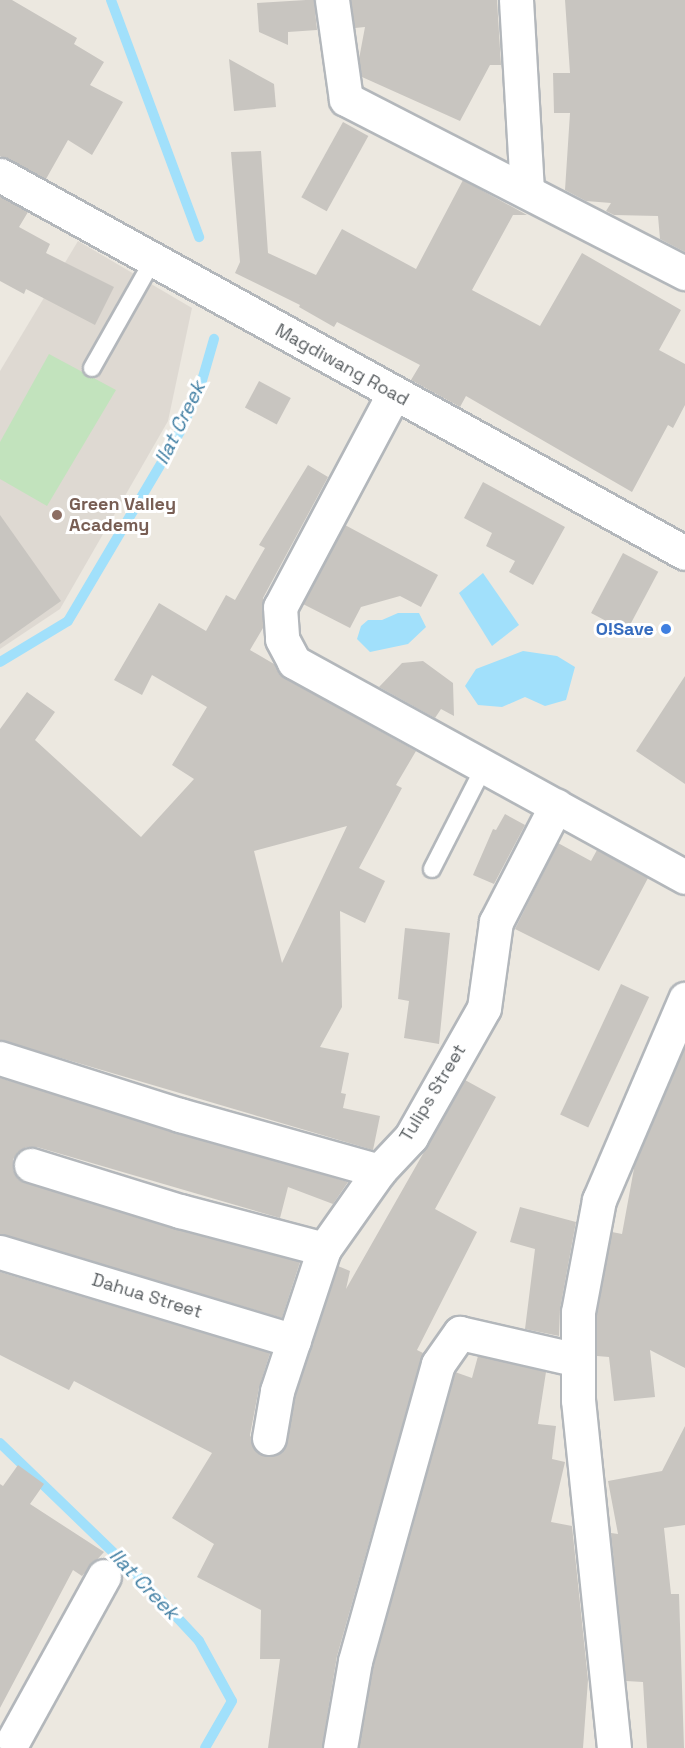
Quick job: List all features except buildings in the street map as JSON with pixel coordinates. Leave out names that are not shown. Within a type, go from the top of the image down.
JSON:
[{"type":"street","points":[[332,0],[346,99],[685,273]]},
{"type":"street","points":[[516,0],[527,190]]},
{"type":"street","name":"Magdiwang Road","points":[[0,175],[685,553]]},
{"type":"street","points":[[394,393],[280,607],[282,639],[294,662],[685,877]]},
{"type":"street","name":"Tulips Street","points":[[268,1438],[277,1391],[324,1249],[379,1171],[411,1137],[484,1008],[496,922],[556,806]]},
{"type":"street","points":[[614,1748],[578,1400],[578,1312],[599,1200],[685,999]]},
{"type":"street","points":[[0,1058],[180,1115],[379,1171]]},
{"type":"street","points":[[31,1165],[180,1211],[324,1249]]},
{"type":"street","name":"Dahua Street","points":[[0,1251],[294,1341]]},
{"type":"street","points":[[340,1748],[355,1661],[438,1364],[460,1333],[578,1360]]},
{"type":"street","points":[[17,1740],[104,1576]]},
{"type":"lane","points":[[92,368],[153,260]]},
{"type":"lane","points":[[432,868],[484,767]]},
{"type":"shaded area","name":"Green Valley Academy","points":[[78,241],[192,308],[168,421],[60,609],[0,649],[0,371]]},
{"type":"green space","points":[[49,354],[116,390],[47,506],[0,479],[0,442]]},
{"type":"water","points":[[483,573],[519,625],[492,646],[459,593]]},
{"type":"water","points":[[398,613],[419,613],[426,627],[408,644],[370,652],[357,639],[361,626],[368,620],[382,620]]},
{"type":"water","points":[[523,651],[557,656],[575,667],[566,700],[545,706],[525,697],[502,707],[478,705],[465,686],[476,669]]},
{"type":"waterway","name":"Ilat Creek","points":[[111,0],[199,237]]},
{"type":"waterway","name":"Ilat Creek","points":[[0,662],[68,621],[182,428],[201,384],[214,339]]},
{"type":"waterway","name":"Ilat Creek","points":[[0,1443],[145,1583],[199,1641],[232,1701],[205,1748]]},
{"type":"place","name":"Green Valley Academy","points":[[57,515]]},
{"type":"place","name":"O!Save","points":[[666,629]]}]
